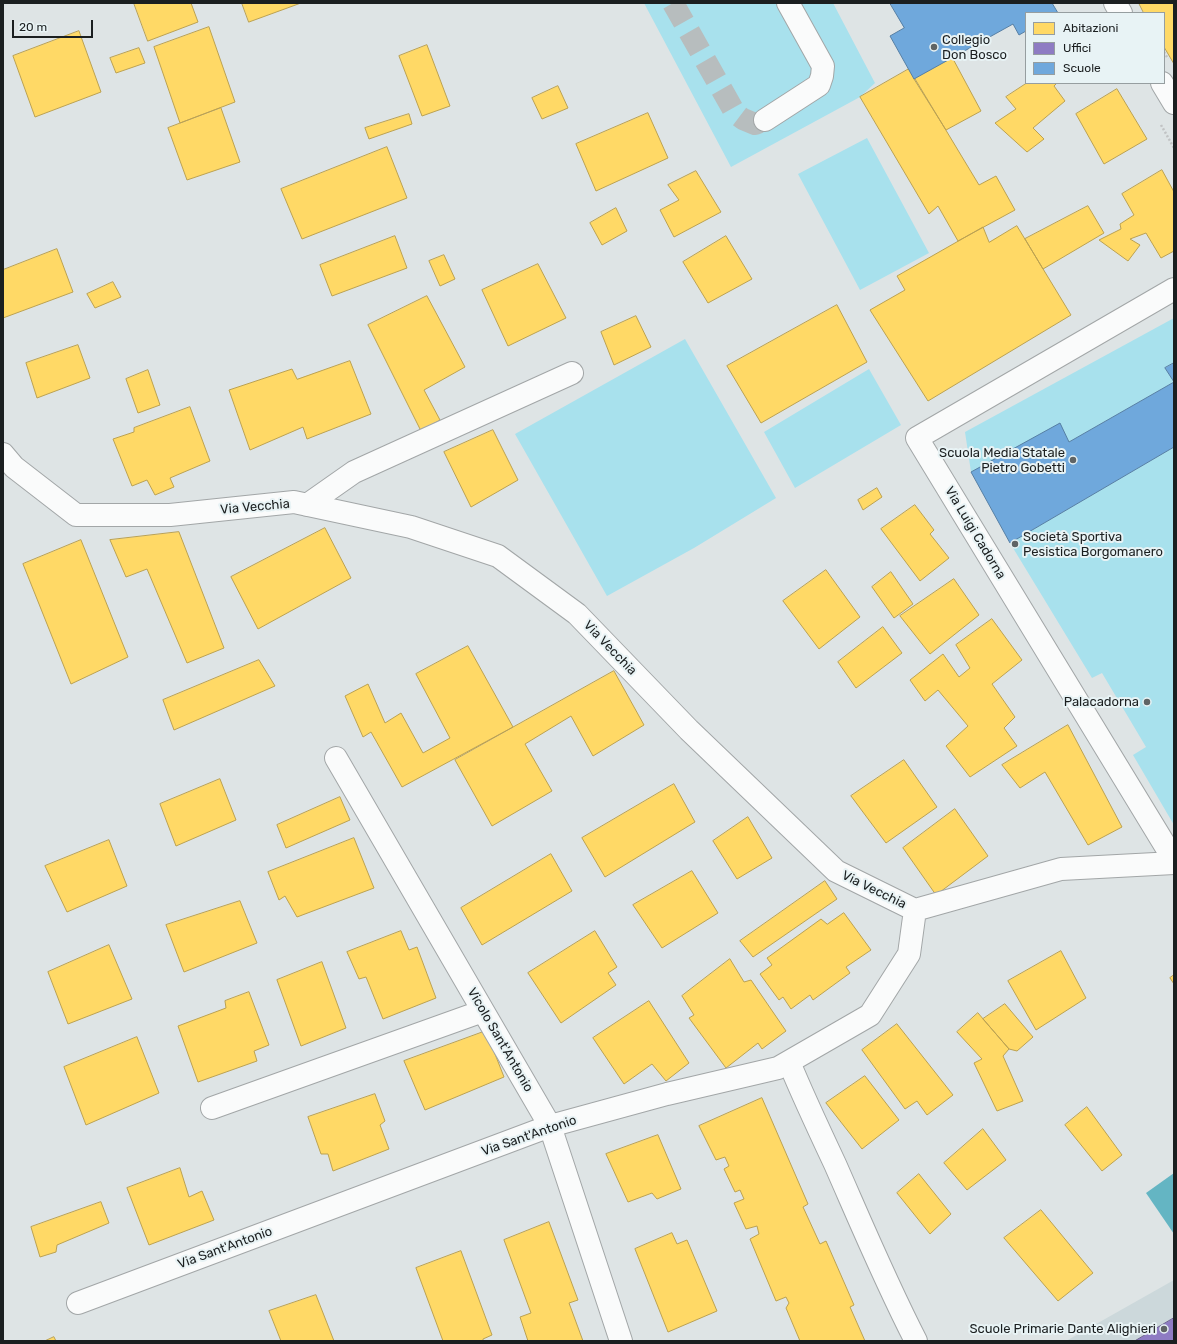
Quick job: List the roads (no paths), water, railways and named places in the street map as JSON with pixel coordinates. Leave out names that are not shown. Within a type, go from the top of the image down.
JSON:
[{"type":"street","points":[[765,120],[819,85],[822,76],[823,66],[788,3]]},
{"type":"street","points":[[1115,3],[1120,12]]},
{"type":"street","points":[[1163,84],[1174,103]]},
{"type":"street","name":"Via Luigi Cadorna","points":[[1174,289],[917,438],[1174,862]]},
{"type":"street","points":[[307,505],[354,472],[572,373]]},
{"type":"street","name":"Via Vecchia","points":[[3,454],[14,467],[76,515],[170,515],[294,502],[410,527],[498,556],[577,614],[689,730],[836,871],[915,910],[1061,869],[1174,862]]},
{"type":"street","name":"Vicolo Sant'Antonio","points":[[336,758],[550,1126],[621,1341]]},
{"type":"street","name":"Via Sant'Antonio","points":[[78,1303],[550,1126],[667,1094],[778,1068],[870,1015],[909,954],[915,910]]},
{"type":"street","points":[[212,1108],[483,1011]]},
{"type":"street","points":[[789,1062],[811,1116],[892,1294],[916,1341]]},
{"type":"tunnel","points":[[673,3],[735,113],[743,119],[755,124],[765,120]]},
{"type":"place","name":"Collegio Don Bosco","points":[[934,47]]},
{"type":"place","name":"Scuola Media Statale Pietro Gobetti","points":[[1073,460]]},
{"type":"place","name":"Società Sportiva Pesistica Borgomanero","points":[[1015,544]]},
{"type":"place","name":"Palacadorna","points":[[1147,702]]},
{"type":"place","name":"Scuole Primarie Dante Alighieri","points":[[1164,1329]]}]
